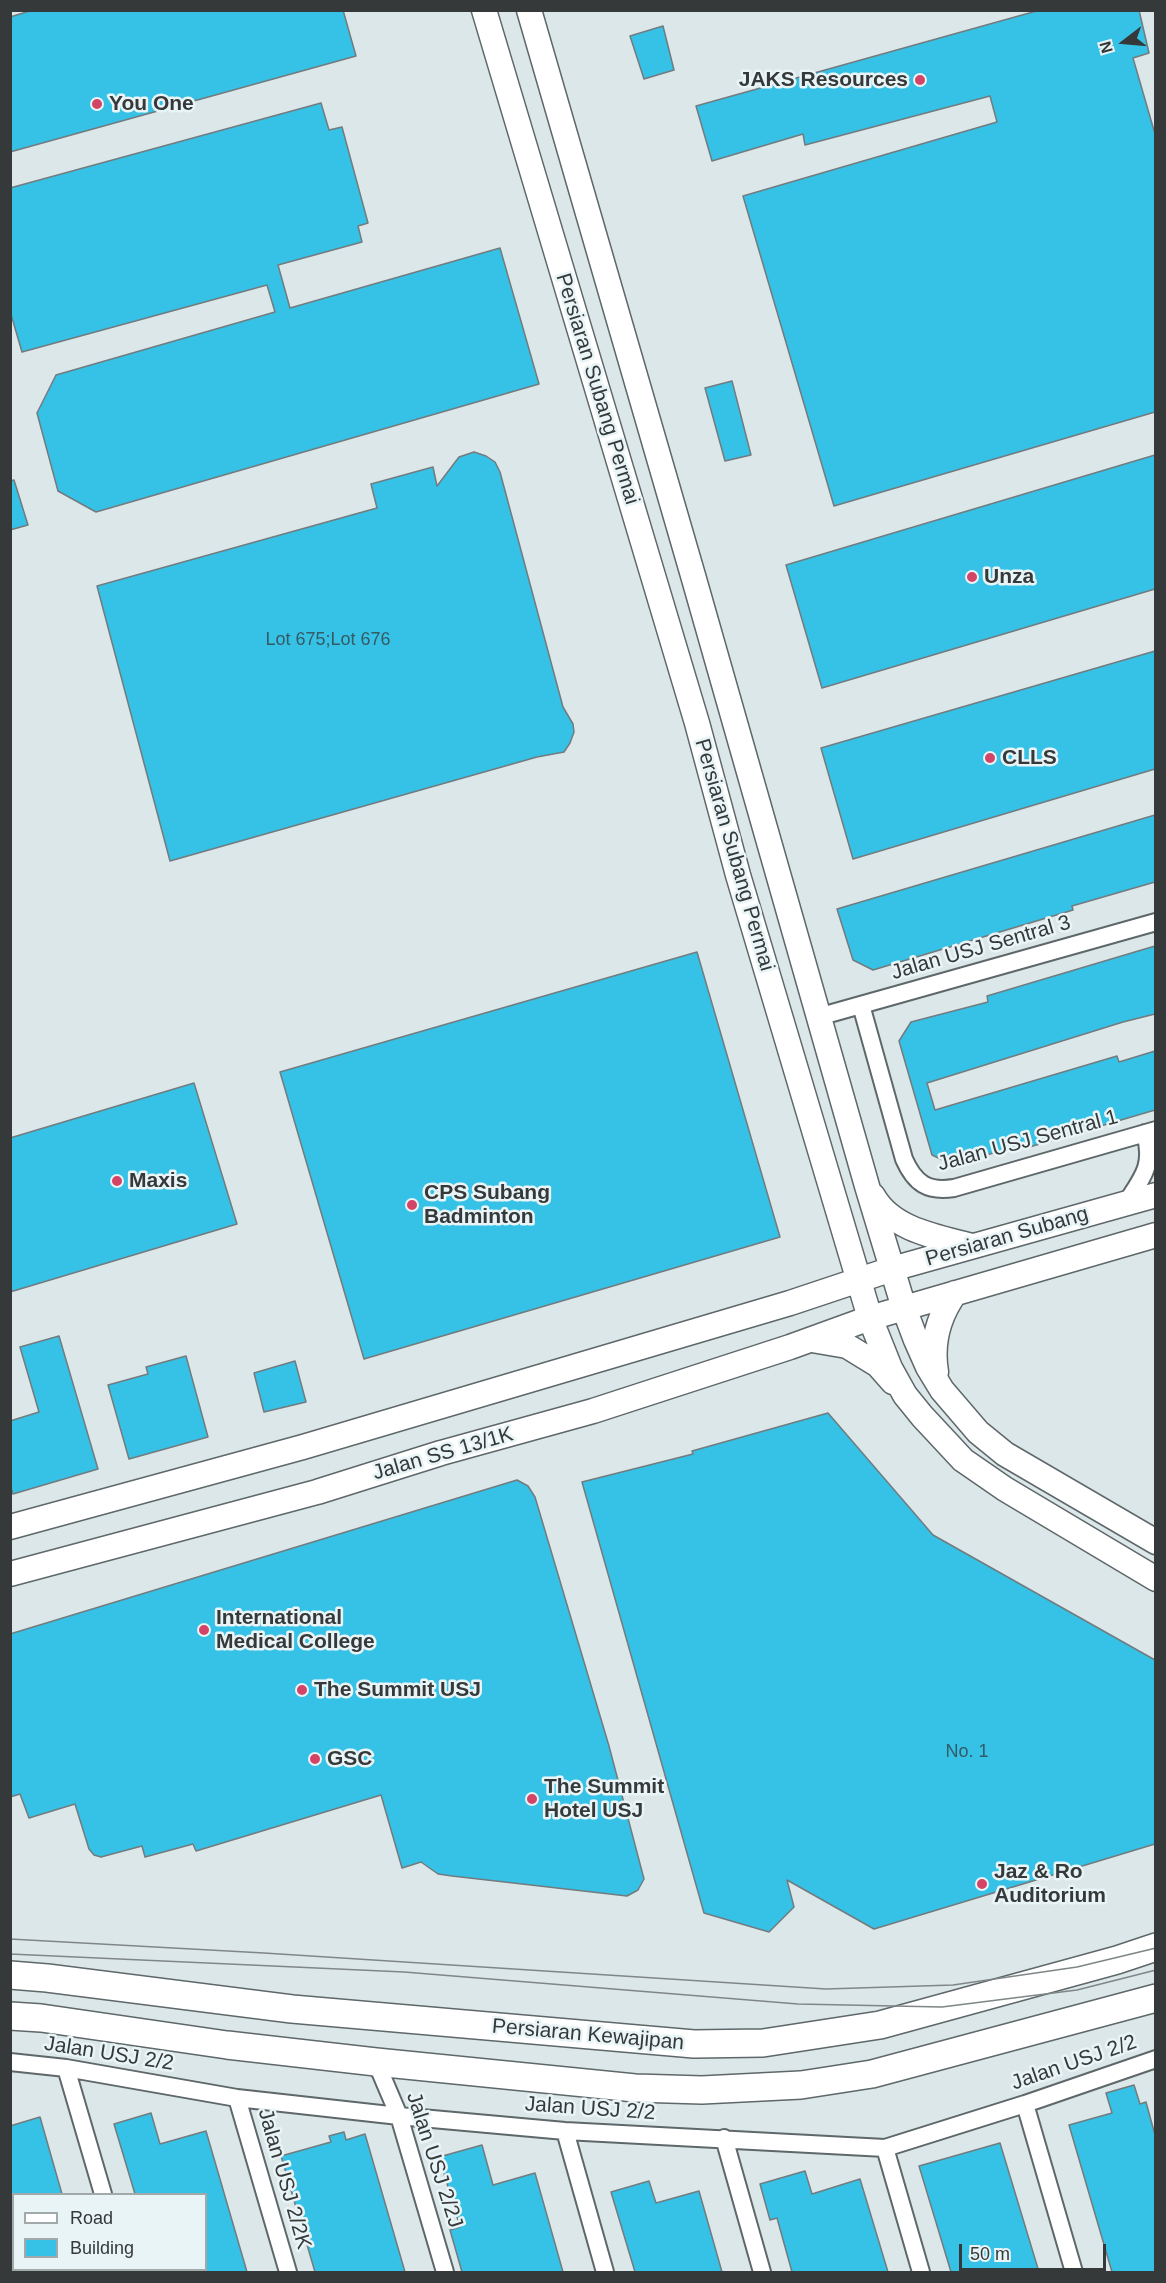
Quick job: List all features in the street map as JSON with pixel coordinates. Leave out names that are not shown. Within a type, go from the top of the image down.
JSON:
[{"type":"main road","name":"Persiaran Subang Permai","points":[[484,10],[870,1318],[890,1368],[905,1395],[963,1460],[1005,1489],[1155,1579]]},
{"type":"main road","name":"Persiaran Subang Permai","points":[[529,10],[867,1186],[904,1308],[928,1367],[958,1411],[978,1432],[1005,1454],[1155,1542]]},
{"type":"main road","points":[[867,1186],[877,1203],[893,1218],[933,1236],[974,1246]]},
{"type":"main road","name":"Persiaran Subang","points":[[859,1281],[892,1269],[1155,1195]]},
{"type":"main road","name":"Persiaran Subang","points":[[870,1318],[1155,1235]]},
{"type":"main road","points":[[10,1527],[303,1447],[859,1281]]},
{"type":"main road","points":[[938,1384],[934,1363],[937,1325],[955,1293]]},
{"type":"main road","name":"Jalan SS 13/1K","points":[[10,1574],[317,1492],[441,1453],[593,1411],[870,1318]]},
{"type":"main road","points":[[809,1340],[847,1346],[878,1365],[905,1395]]},
{"type":"main road","name":"Persiaran Kewajipan","points":[[10,1976],[47,1978],[292,2009],[599,2037],[694,2044],[763,2043],[880,2025],[1117,1960],[1155,1947]]},
{"type":"main road","points":[[10,2016],[41,2018],[216,2044],[376,2062],[635,2088],[702,2090],[801,2085],[872,2074],[1155,2000]]},
{"type":"street","name":"Jalan USJ Sentral 3","points":[[818,1017],[1155,922]]},
{"type":"street","name":"Jalan USJ Sentral 1","points":[[861,1005],[904,1159],[909,1170],[927,1186],[938,1190],[954,1188],[1150,1132]]},
{"type":"street","points":[[1150,1132],[1155,1152]]},
{"type":"street","points":[[1126,1203],[1141,1180],[1148,1160],[1150,1132]]},
{"type":"street","name":"Jalan USJ 2/2","points":[[10,2062],[66,2068],[237,2098],[399,2116],[565,2131],[885,2148],[1026,2104],[1155,2059]]},
{"type":"street","name":"Jalan USJ 2/2J","points":[[376,2062],[399,2116],[445,2272]]},
{"type":"street","points":[[66,2068],[103,2193]]},
{"type":"street","name":"Jalan USJ 2/2K","points":[[237,2098],[288,2272]]},
{"type":"street","points":[[1026,2104],[1074,2272]]},
{"type":"street","points":[[565,2131],[605,2272]]},
{"type":"street","points":[[724,2138],[762,2272]]},
{"type":"street","points":[[885,2148],[921,2272]]},
{"type":"building","name":"You One","points":[[33,10],[343,10],[356,56],[10,152],[10,17]]},
{"type":"building","points":[[1040,10],[1139,10],[1149,53],[1133,58],[1155,134],[1155,412],[834,506],[743,196],[997,122],[990,96],[805,145],[803,134],[712,161],[696,106]]},
{"type":"building","points":[[663,26],[674,70],[644,79],[630,36]]},
{"type":"building","points":[[321,103],[329,130],[342,127],[368,223],[358,226],[362,242],[278,265],[290,308],[500,248],[539,384],[96,512],[58,491],[37,413],[56,375],[275,312],[267,285],[22,352],[10,311],[10,188]]},
{"type":"building","points":[[732,381],[751,455],[725,461],[705,388]]},
{"type":"building","points":[[474,452],[495,462],[500,472],[563,707],[573,724],[574,732],[564,752],[537,757],[170,861],[97,586],[377,508],[371,484],[433,467],[437,486],[459,457]]},
{"type":"building","name":"Unza","points":[[1155,455],[1155,589],[822,688],[786,565]]},
{"type":"building","points":[[14,480],[28,525],[10,530],[10,481]]},
{"type":"building","name":"CLLS","points":[[1155,651],[1155,769],[853,859],[821,748]]},
{"type":"building","points":[[1155,815],[1155,882],[1072,906],[1073,910],[873,970],[853,960],[837,909]]},
{"type":"building","points":[[1155,946],[1155,1014],[927,1083],[935,1110],[1117,1056],[1119,1062],[1155,1051],[1155,1110],[1026,1148],[1025,1145],[951,1164],[932,1155],[899,1041],[911,1022],[988,1002],[987,996]]},
{"type":"building","points":[[697,952],[780,1237],[364,1359],[280,1072]]},
{"type":"building","name":"Maxis","points":[[194,1083],[237,1224],[10,1292],[10,1138]]},
{"type":"building","points":[[59,1336],[98,1469],[13,1494],[10,1485],[10,1421],[39,1412],[20,1347]]},
{"type":"building","points":[[186,1356],[208,1437],[129,1459],[108,1385],[148,1374],[146,1367]]},
{"type":"building","points":[[295,1361],[306,1402],[264,1412],[254,1373]]},
{"type":"building","points":[[828,1413],[933,1535],[1155,1660],[1155,1844],[874,1929],[787,1880],[794,1907],[769,1932],[704,1913],[582,1482],[693,1454],[692,1451]]},
{"type":"building","name":"The Summit USJ","points":[[517,1480],[528,1486],[535,1497],[609,1746],[644,1879],[638,1890],[627,1896],[452,1876],[438,1874],[421,1862],[402,1868],[381,1795],[196,1851],[193,1844],[145,1857],[142,1846],[101,1857],[94,1855],[89,1849],[75,1804],[29,1818],[20,1794],[10,1797],[10,1634]]},
{"type":"building","points":[[1134,2085],[1140,2104],[1146,2102],[1155,2135],[1155,2272],[1112,2272],[1069,2125],[1112,2113],[1106,2093]]},
{"type":"building","points":[[151,2113],[160,2144],[206,2131],[247,2272],[206,2272],[207,2193],[135,2193],[114,2124]]},
{"type":"building","points":[[40,2117],[62,2193],[10,2194],[10,2126]]},
{"type":"building","points":[[344,2132],[346,2140],[365,2134],[405,2272],[315,2272],[281,2156],[331,2142],[329,2136]]},
{"type":"building","points":[[1000,2143],[1039,2272],[951,2272],[919,2166]]},
{"type":"building","points":[[482,2145],[493,2185],[535,2173],[563,2272],[462,2272],[450,2230],[460,2227],[439,2157]]},
{"type":"building","points":[[805,2171],[812,2194],[860,2179],[888,2272],[792,2272],[777,2218],[770,2220],[760,2184]]},
{"type":"building","points":[[649,2181],[656,2203],[699,2191],[722,2272],[635,2272],[611,2192]]},
{"type":"tram line","points":[[10,1939],[826,1989],[953,1985],[1077,1967],[1156,1948]]},
{"type":"tram line","points":[[10,1954],[404,1972],[798,2004],[942,2007],[1077,1990],[1156,1970]]},
{"type":"place","name":"JAKS Resources","points":[[920,80]]},
{"type":"place","name":"You One","points":[[97,104]]},
{"type":"place","name":"Unza","points":[[972,577]]},
{"type":"place","name":"CLLS","points":[[990,758]]},
{"type":"place","name":"Maxis","points":[[117,1181]]},
{"type":"place","name":"CPS Subang Badminton","points":[[412,1205]]},
{"type":"place","name":"International Medical College","points":[[204,1630]]},
{"type":"place","name":"The Summit USJ","points":[[302,1690]]},
{"type":"place","name":"GSC","points":[[315,1759]]},
{"type":"place","name":"The Summit Hotel USJ","points":[[532,1799]]},
{"type":"place","name":"Jaz & Ro Auditorium","points":[[982,1884]]}]
